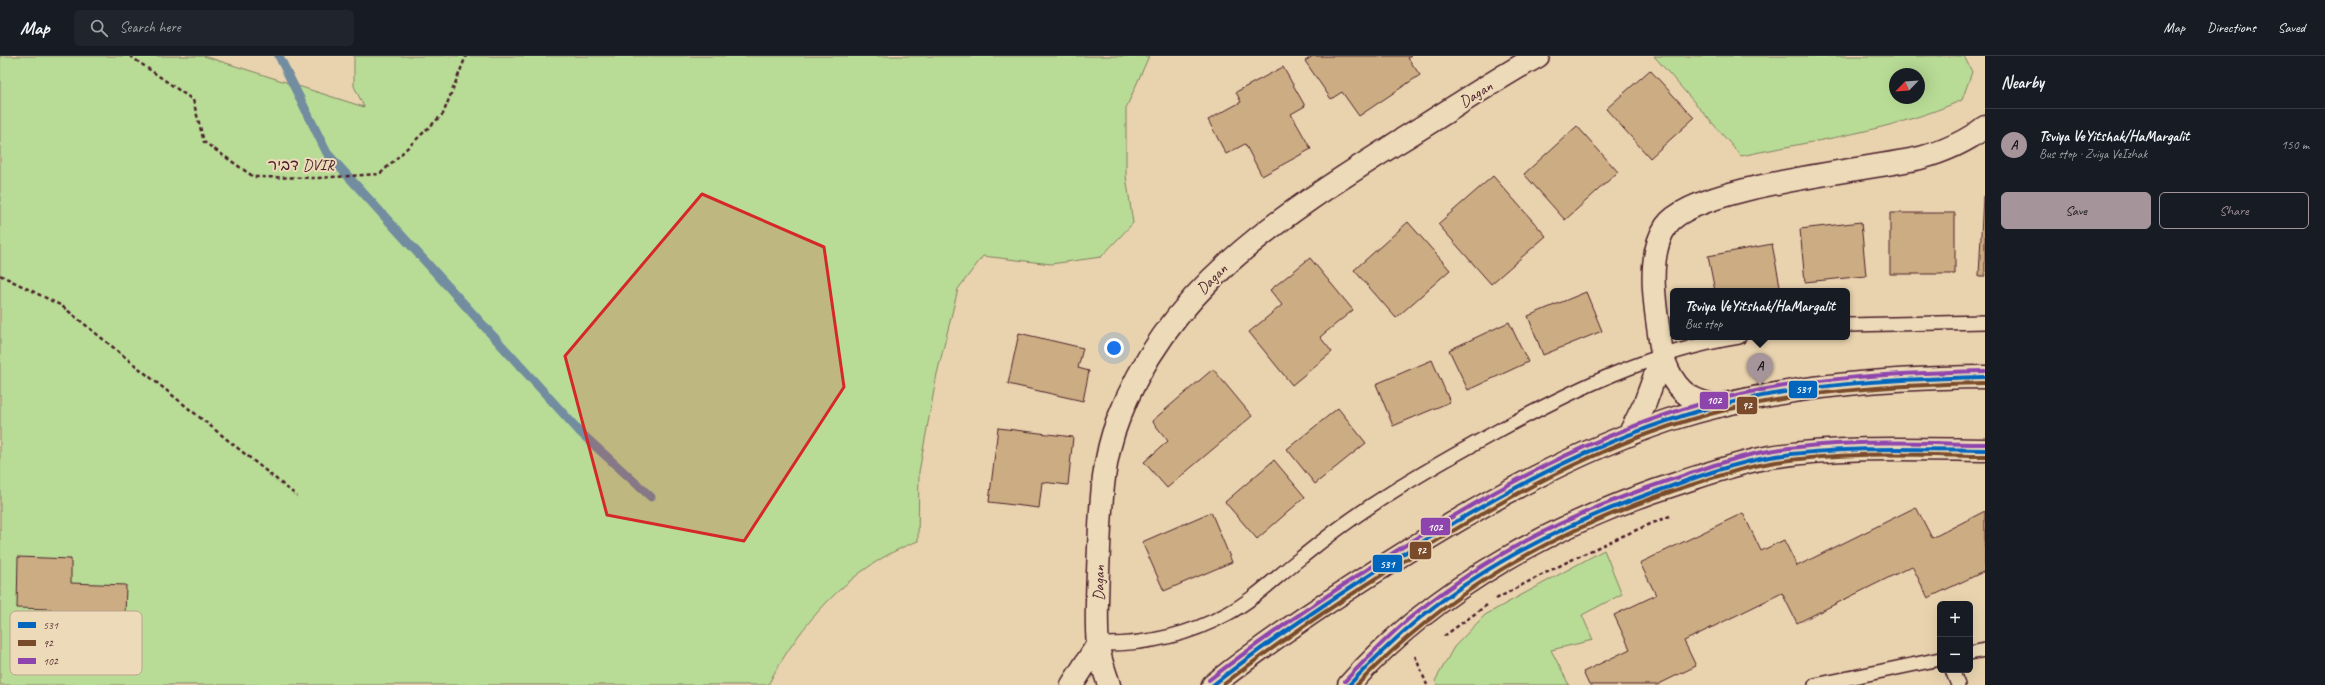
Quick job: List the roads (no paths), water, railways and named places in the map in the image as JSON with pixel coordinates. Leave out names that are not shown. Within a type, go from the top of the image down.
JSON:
[{"type":"street","name":"Dagan","points":[[1109,685],[1098,644],[1101,507],[1106,466],[1117,422],[1132,386],[1152,350],[1188,304],[1223,267],[1264,231],[1302,203],[1538,56]]},
{"type":"street","points":[[1719,406],[1692,400],[1680,390],[1662,356],[1654,284],[1655,253],[1666,226],[1682,211],[1704,200],[1742,190],[1921,157],[1975,134],[1985,127]]},
{"type":"street","points":[[1629,435],[1647,397],[1662,356]]},
{"type":"street","points":[[1213,685],[1250,656],[1366,577],[1467,514],[1586,453],[1629,435],[1670,420],[1719,406],[1846,384],[1920,378],[1985,376]]},
{"type":"street","points":[[1349,685],[1370,662],[1405,630],[1439,604],[1512,554],[1576,522],[1656,490],[1720,470],[1769,458],[1830,450],[1985,450]]},
{"type":"street","points":[[1072,685],[1098,644]]},
{"type":"lane","points":[[1850,325],[1985,322]]},
{"type":"lane","points":[[1098,644],[1125,644],[1182,634],[1227,614],[1259,592],[1303,556],[1371,505],[1452,456],[1538,408],[1593,382],[1662,356],[1701,344],[1723,340]]},
{"type":"lane","points":[[1973,652],[1985,650]]},
{"type":"lane","points":[[1815,685],[1856,681],[1937,661]]},
{"type":"lane","points":[[1953,673],[1958,685]]},
{"type":"waterway","points":[[279,56],[327,153],[581,433],[651,497]]},
{"type":"place","name":"Tsviya VeYitshak/HaMargalit","points":[[1760,386]]}]
